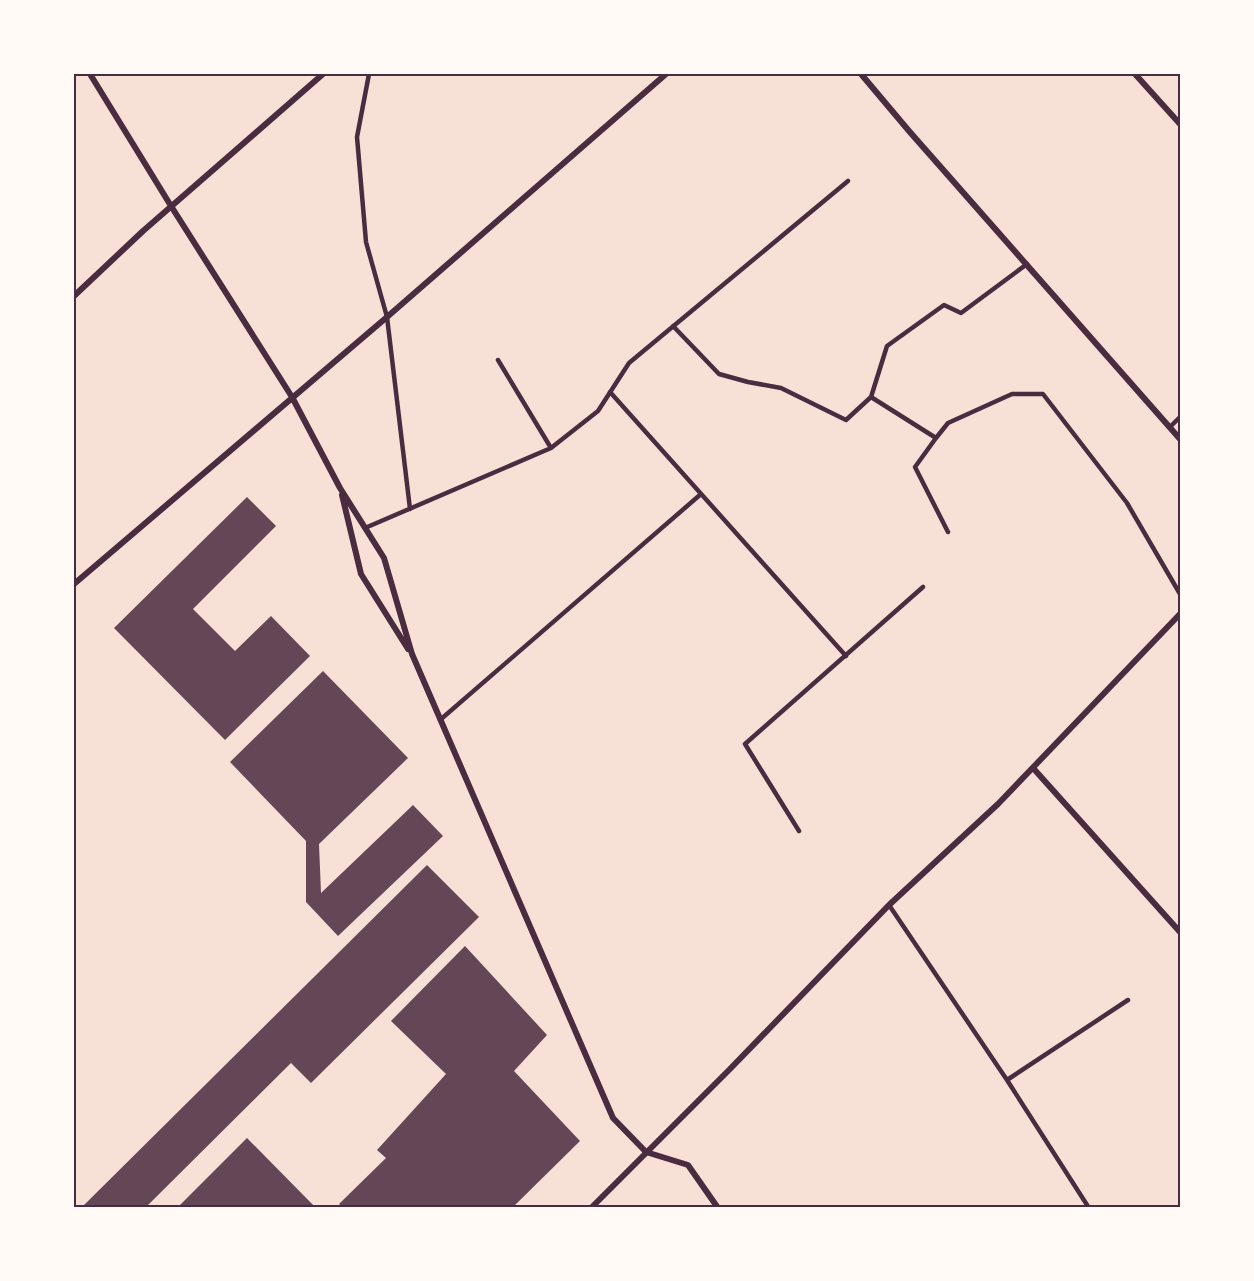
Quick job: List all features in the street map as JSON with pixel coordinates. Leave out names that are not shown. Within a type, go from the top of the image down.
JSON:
[{"type":"street","points":[[90,74],[171,207],[292,397],[340,488],[384,558],[412,654],[613,1118],[646,1152],[688,1165],[718,1208]]},
{"type":"street","points":[[74,296],[143,231],[323,74]]},
{"type":"street","points":[[74,584],[387,317],[666,74]]},
{"type":"street","points":[[861,74],[1180,439]]},
{"type":"street","points":[[1135,74],[1180,124]]},
{"type":"street","points":[[340,488],[361,574],[412,654]]},
{"type":"street","points":[[591,1208],[738,1061],[889,904],[998,804],[1180,614]]},
{"type":"street","points":[[1033,768],[1180,932]]},
{"type":"lane","points":[[369,74],[357,137],[366,242],[387,317],[410,509]]},
{"type":"lane","points":[[365,528],[551,448],[598,411],[629,363],[848,181]]},
{"type":"lane","points":[[673,326],[719,374],[782,388],[846,420],[871,397],[887,346],[944,305],[961,313],[1027,264]]},
{"type":"lane","points":[[498,360],[551,448]]},
{"type":"lane","points":[[610,392],[846,656]]},
{"type":"lane","points":[[948,532],[915,467],[948,423],[1012,394],[1043,394],[1126,503],[1180,594]]},
{"type":"lane","points":[[871,397],[936,438]]},
{"type":"lane","points":[[1170,427],[1180,417]]},
{"type":"lane","points":[[440,720],[701,494]]},
{"type":"lane","points":[[799,831],[745,744],[923,586]]},
{"type":"lane","points":[[889,904],[1007,1080],[1089,1208]]},
{"type":"lane","points":[[1007,1080],[1128,1000]]},
{"type":"building","points":[[247,497],[276,526],[193,609],[235,651],[271,616],[310,656],[225,740],[114,628]]},
{"type":"building","points":[[323,671],[408,758],[319,844],[321,893],[413,805],[443,836],[338,936],[306,902],[306,841],[230,762]]},
{"type":"building","points":[[427,865],[479,917],[311,1083],[291,1063],[145,1208],[81,1208]]},
{"type":"building","points":[[465,946],[547,1035],[514,1071],[580,1141],[512,1208],[343,1208],[339,1204],[386,1158],[377,1150],[446,1074],[391,1021]]},
{"type":"building","points":[[247,1138],[316,1208],[177,1208]]}]
